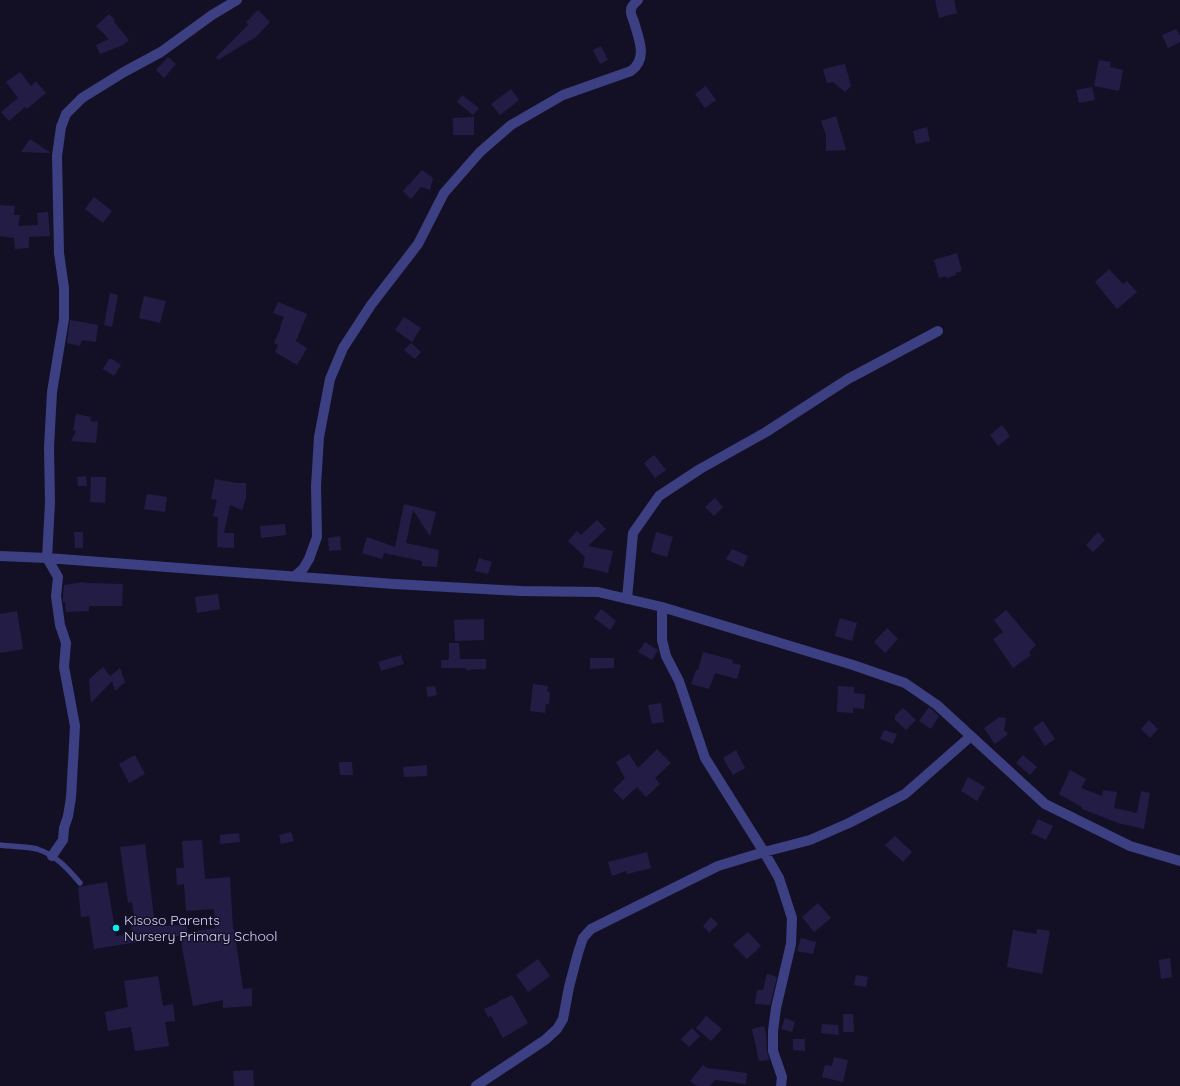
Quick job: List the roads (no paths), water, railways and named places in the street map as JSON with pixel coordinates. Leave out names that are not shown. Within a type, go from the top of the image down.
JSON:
[{"type":"street","points":[[52,856],[63,840],[64,828],[68,816],[71,798],[71,774],[75,726],[64,667],[66,644],[60,624],[56,596],[58,577],[47,558],[50,503],[49,447],[52,392],[64,319],[64,288],[59,253],[57,156],[61,127],[66,114],[82,98],[124,72],[161,52],[212,15],[237,0]]},
{"type":"street","points":[[294,576],[303,569],[309,559],[317,537],[316,486],[319,437],[330,379],[343,348],[370,305],[418,244],[444,193],[480,152],[511,125],[563,95],[636,68],[640,62],[641,46],[631,11],[634,4],[638,0]]},
{"type":"street","points":[[627,599],[633,533],[659,496],[700,469],[766,432],[848,380],[938,331]]},
{"type":"street","points":[[0,556],[47,558],[394,584],[489,589],[598,592],[662,607],[853,665],[905,683],[937,705],[1045,804],[1130,846],[1180,861]]},
{"type":"street","points":[[662,607],[662,640],[666,656],[679,682],[704,758],[779,878],[792,918],[791,944],[776,1008],[773,1031],[773,1051],[782,1077],[781,1086]]},
{"type":"street","points":[[476,1086],[545,1040],[558,1029],[563,1019],[568,987],[578,953],[583,938],[591,929],[718,866],[810,840],[849,823],[905,794],[971,736]]},
{"type":"lane","points":[[0,846],[37,849],[52,856],[68,868],[80,883]]},
{"type":"place","name":"Kisoso Parents Nursery Primary School","points":[[116,928]]}]
